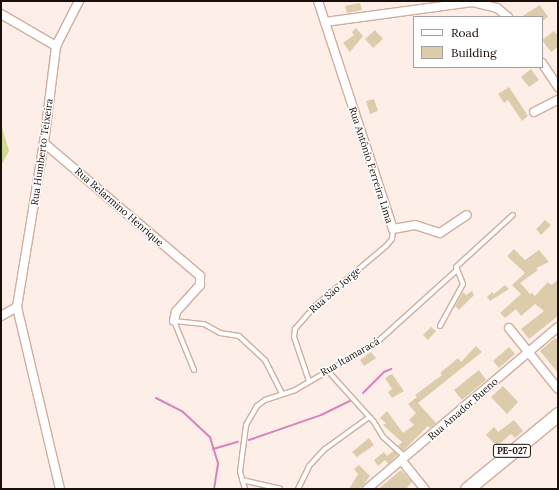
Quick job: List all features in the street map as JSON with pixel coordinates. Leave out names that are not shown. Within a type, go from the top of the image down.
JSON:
[{"type":"main road","name":"PE-027","points":[[467,489],[558,414]]},
{"type":"street","name":"Rua Humberto Teixeira","points":[[60,489],[46,436],[17,307],[44,143],[56,46],[79,1]]},
{"type":"street","name":"Rua Antônio Ferreira Lima","points":[[318,1],[393,229],[415,225],[440,233],[467,215]]},
{"type":"street","points":[[324,22],[473,2],[497,8],[507,16]]},
{"type":"street","points":[[1,14],[56,46]]},
{"type":"street","points":[[543,64],[558,87]]},
{"type":"street","points":[[534,112],[558,100]]},
{"type":"street","name":"Rua Belarmino Henrique","points":[[44,143],[195,269],[201,282],[176,312],[174,321]]},
{"type":"street","points":[[1,316],[17,307]]},
{"type":"street","name":"Rua Amador Bueno","points":[[366,489],[404,460],[558,327]]},
{"type":"street","points":[[509,328],[558,389]]},
{"type":"street","points":[[404,460],[425,489]]},
{"type":"lane","name":"Rua Itamaracá","points":[[242,480],[241,465],[246,425],[251,412],[265,400],[295,390],[389,333],[513,215]]},
{"type":"lane","name":"Rua São Jorge","points":[[309,381],[294,337],[295,329],[315,306],[386,246],[392,239],[393,229]]},
{"type":"lane","points":[[440,326],[462,288],[462,280],[457,269]]},
{"type":"lane","points":[[194,370],[174,321],[204,324],[220,333],[239,336],[265,360],[282,394]]},
{"type":"lane","points":[[327,370],[404,460]]},
{"type":"lane","points":[[298,489],[309,466],[320,454],[368,418]]},
{"type":"lane","points":[[242,480],[245,489]]},
{"type":"lane","points":[[242,480],[280,489]]},
{"type":"green space","points":[[1,124],[9,151],[1,166]]},
{"type":"building","points":[[360,3],[362,10],[347,13],[345,6]]},
{"type":"building","points":[[540,5],[548,17],[543,20],[543,16],[523,16]]},
{"type":"building","points":[[356,28],[363,36],[350,52],[343,43],[354,35],[352,32]]},
{"type":"building","points":[[375,30],[383,39],[373,48],[365,39]]},
{"type":"building","points":[[554,31],[558,36],[558,47],[551,52],[543,39]]},
{"type":"building","points":[[531,69],[539,80],[529,87],[521,77]]},
{"type":"building","points":[[509,87],[528,116],[522,121],[508,100],[504,103],[498,94]]},
{"type":"building","points":[[374,99],[378,111],[370,114],[366,101]]},
{"type":"building","points":[[545,220],[551,225],[541,235],[536,229]]},
{"type":"building","points":[[514,249],[525,260],[539,250],[549,262],[536,268],[538,270],[520,283],[530,294],[532,293],[535,296],[548,282],[551,285],[558,280],[558,316],[529,339],[521,329],[544,311],[535,304],[521,316],[516,309],[505,318],[500,313],[521,294],[512,285],[525,273],[507,256]]},
{"type":"building","points":[[505,285],[509,289],[490,301],[487,297],[492,292],[494,294]]},
{"type":"building","points":[[472,291],[474,295],[459,310],[455,306],[463,292],[466,295]]},
{"type":"building","points":[[431,327],[436,331],[428,340],[423,335]]},
{"type":"building","points":[[555,338],[558,341],[558,373],[540,351]]},
{"type":"building","points":[[476,346],[482,352],[418,403],[436,423],[430,428],[428,426],[403,451],[398,446],[402,442],[383,425],[386,423],[380,418],[387,411],[403,433],[414,425],[409,420],[416,413],[408,404],[417,397],[415,395],[442,375],[440,373],[458,358],[461,362]]},
{"type":"building","points":[[509,347],[515,354],[499,368],[493,361]]},
{"type":"building","points":[[371,352],[376,358],[364,366],[360,360]]},
{"type":"building","points":[[479,370],[486,380],[462,400],[454,390]]},
{"type":"building","points":[[392,374],[404,391],[392,398],[388,392],[392,389],[385,378]]},
{"type":"building","points":[[503,386],[518,402],[507,414],[491,397]]},
{"type":"building","points":[[514,420],[523,431],[515,438],[511,434],[497,446],[486,435],[494,427],[498,432]]},
{"type":"building","points":[[369,438],[374,445],[357,457],[352,452]]},
{"type":"building","points":[[393,451],[398,455],[388,464],[385,460],[378,466],[374,460],[384,452],[387,456]]},
{"type":"building","points":[[359,465],[370,476],[360,489],[349,489],[358,474],[354,469]]},
{"type":"building","points":[[401,470],[412,482],[406,489],[378,489]]},
{"type":"waterway","points":[[363,393],[384,372],[391,369]]},
{"type":"waterway","points":[[156,398],[183,412],[210,437],[218,464],[214,489]]},
{"type":"waterway","points":[[249,440],[321,415],[352,400]]},
{"type":"waterway","points":[[213,449],[238,442]]}]
